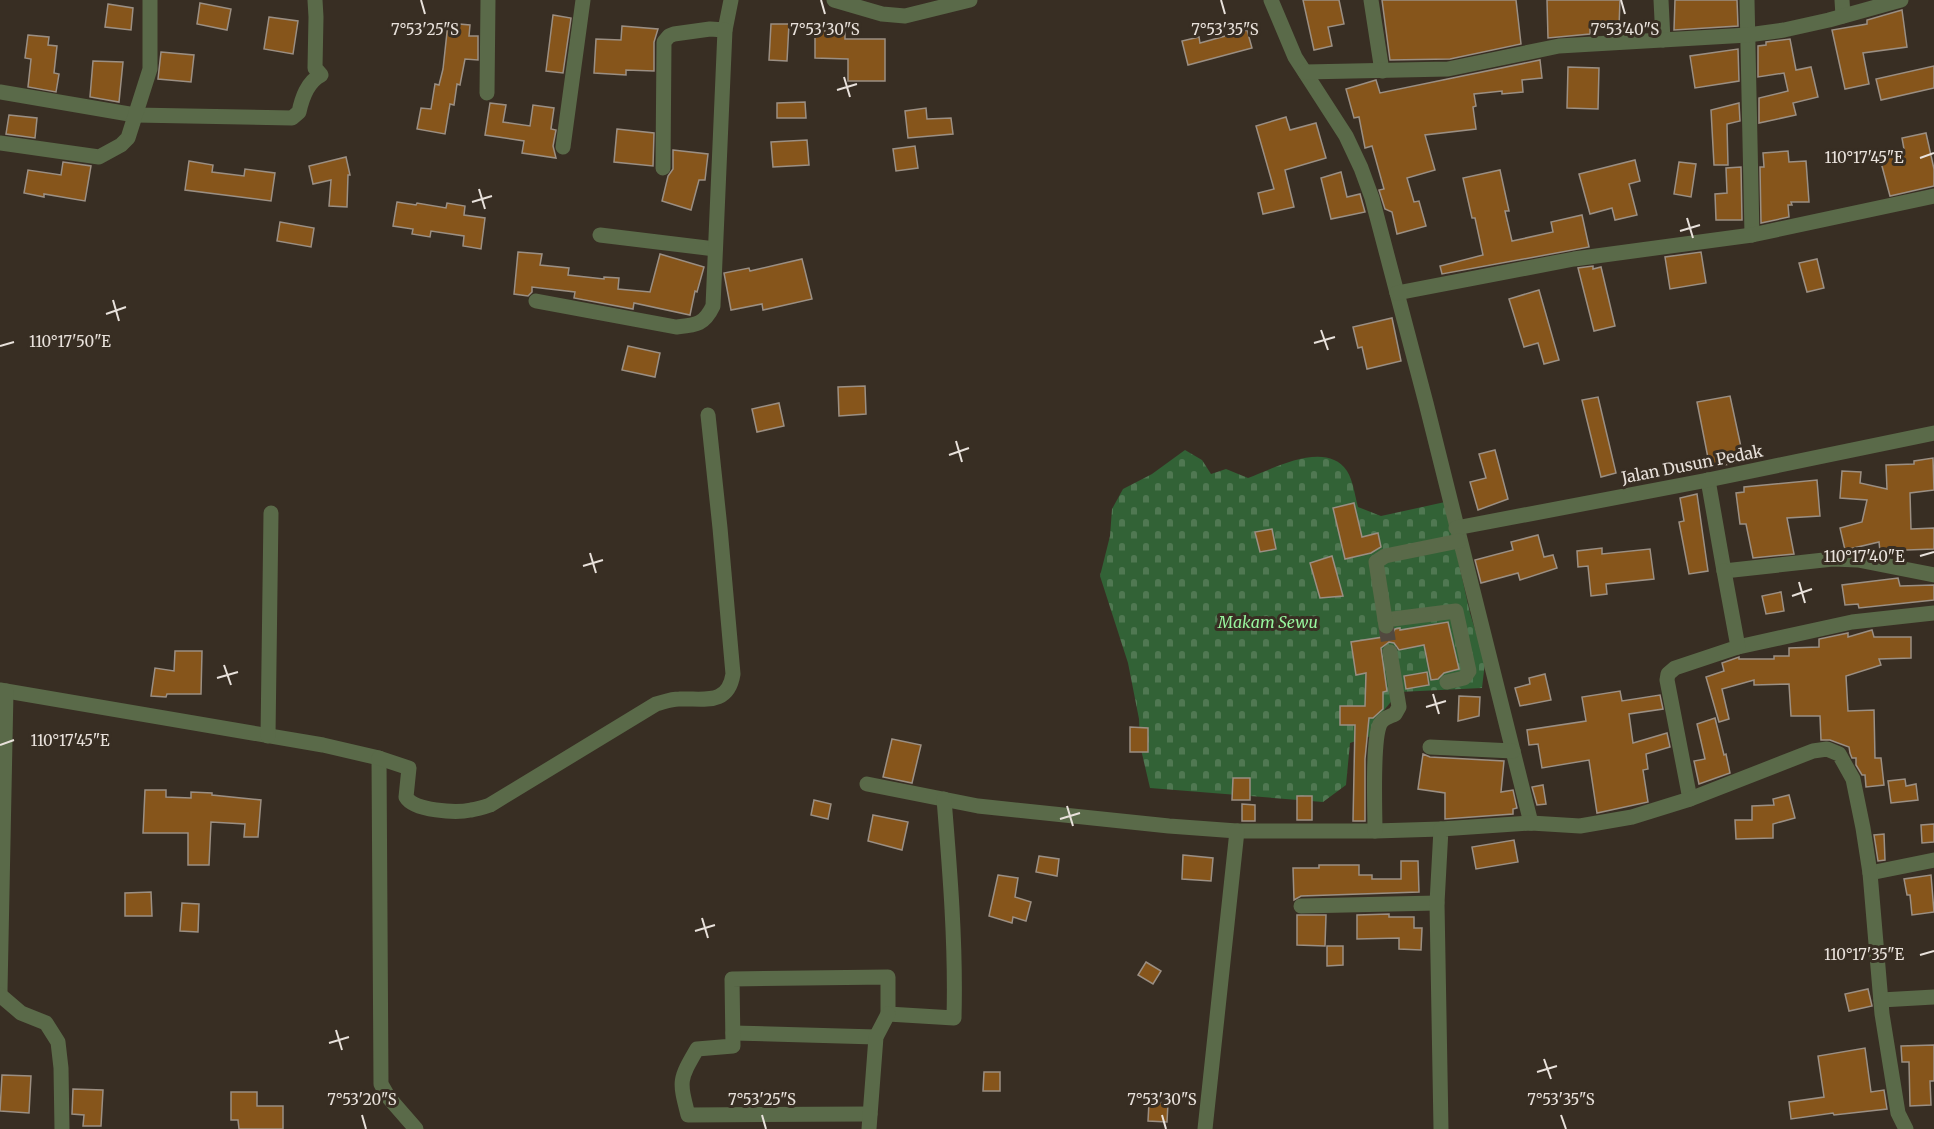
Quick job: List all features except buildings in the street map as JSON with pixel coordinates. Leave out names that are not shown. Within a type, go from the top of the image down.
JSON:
[{"type":"street","points":[[0,143],[99,157],[121,146],[128,138],[150,69],[150,0]]},
{"type":"street","points":[[0,92],[135,114],[296,117],[308,87],[315,78],[321,75],[315,68],[315,0]]},
{"type":"street","points":[[487,93],[488,0]]},
{"type":"street","points":[[563,147],[583,0]]},
{"type":"street","points":[[537,301],[676,327],[694,326],[707,318],[713,306],[725,30],[731,0]]},
{"type":"street","points":[[834,0],[882,14],[904,15],[970,0]]},
{"type":"street","points":[[1271,0],[1296,57],[1346,136],[1361,168],[1371,198],[1531,823]]},
{"type":"street","points":[[1371,0],[1382,71]]},
{"type":"street","points":[[1661,0],[1663,40]]},
{"type":"street","points":[[1747,0],[1752,235]]},
{"type":"street","points":[[1842,0],[1843,16]]},
{"type":"street","points":[[1305,72],[1448,69],[1558,46],[1748,35],[1784,30],[1900,0]]},
{"type":"street","points":[[663,168],[664,42],[666,38],[674,34],[710,29],[725,30]]},
{"type":"street","points":[[1397,293],[1574,259],[1752,235],[1934,196]]},
{"type":"street","points":[[600,235],[715,249]]},
{"type":"street","points":[[62,1129],[61,1068],[58,1042],[46,1023],[21,1013],[0,993],[3,690],[323,745],[379,758],[409,768],[406,797],[413,804],[453,812],[490,805],[656,704],[678,699],[710,699],[727,692],[733,674],[708,415]]},
{"type":"street","name":"Jalan Dusun Pedak","points":[[1460,625],[1457,614],[1453,610],[1385,623],[1375,568],[1379,558],[1458,535],[1934,433]]},
{"type":"street","points":[[1708,480],[1738,647]]},
{"type":"street","points":[[268,736],[271,513]]},
{"type":"street","points":[[1724,571],[1833,558],[1858,560],[1934,575]]},
{"type":"street","points":[[1690,799],[1667,680],[1668,674],[1675,668],[1738,647],[1852,622],[1934,614]]},
{"type":"street","points":[[1447,682],[1464,678],[1468,674],[1460,625],[1480,621]]},
{"type":"street","points":[[1375,831],[1376,753],[1379,726],[1385,718],[1395,714],[1399,707],[1390,651]]},
{"type":"street","points":[[1430,747],[1513,752]]},
{"type":"street","points":[[867,784],[978,806],[1100,820],[1237,831],[1375,831],[1531,823],[1580,826],[1632,817],[1690,799],[1813,751],[1827,749],[1839,754],[1853,779],[1870,873],[1881,1000],[1898,1113],[1906,1129]]},
{"type":"street","points":[[379,758],[381,1084],[389,1098],[416,1129]]},
{"type":"street","points":[[888,1014],[954,1017],[952,894],[944,800]]},
{"type":"street","points":[[1441,1129],[1437,903],[1442,829]]},
{"type":"street","points":[[1205,1129],[1237,831]]},
{"type":"street","points":[[1870,873],[1934,860]]},
{"type":"street","points":[[1301,906],[1437,903]]},
{"type":"street","points":[[688,1115],[869,1122],[876,1037],[888,1014],[888,977],[732,979],[733,1047],[697,1049],[681,1077],[682,1094],[688,1115],[698,1129]]},
{"type":"street","points":[[1881,1000],[1934,997]]},
{"type":"street","points":[[733,1033],[876,1037]]},
{"type":"green space","name":"Makam Sewu","points":[[1185,450],[1202,460],[1211,474],[1226,469],[1248,478],[1300,459],[1314,457],[1338,462],[1349,475],[1358,507],[1381,516],[1445,502],[1470,613],[1485,662],[1482,688],[1399,692],[1376,720],[1371,736],[1350,743],[1346,785],[1323,802],[1150,788],[1140,745],[1139,719],[1128,663],[1100,576],[1110,536],[1112,509],[1123,489],[1152,474]]},
{"type":"tunnel","points":[[1386,626],[1390,652]]}]
